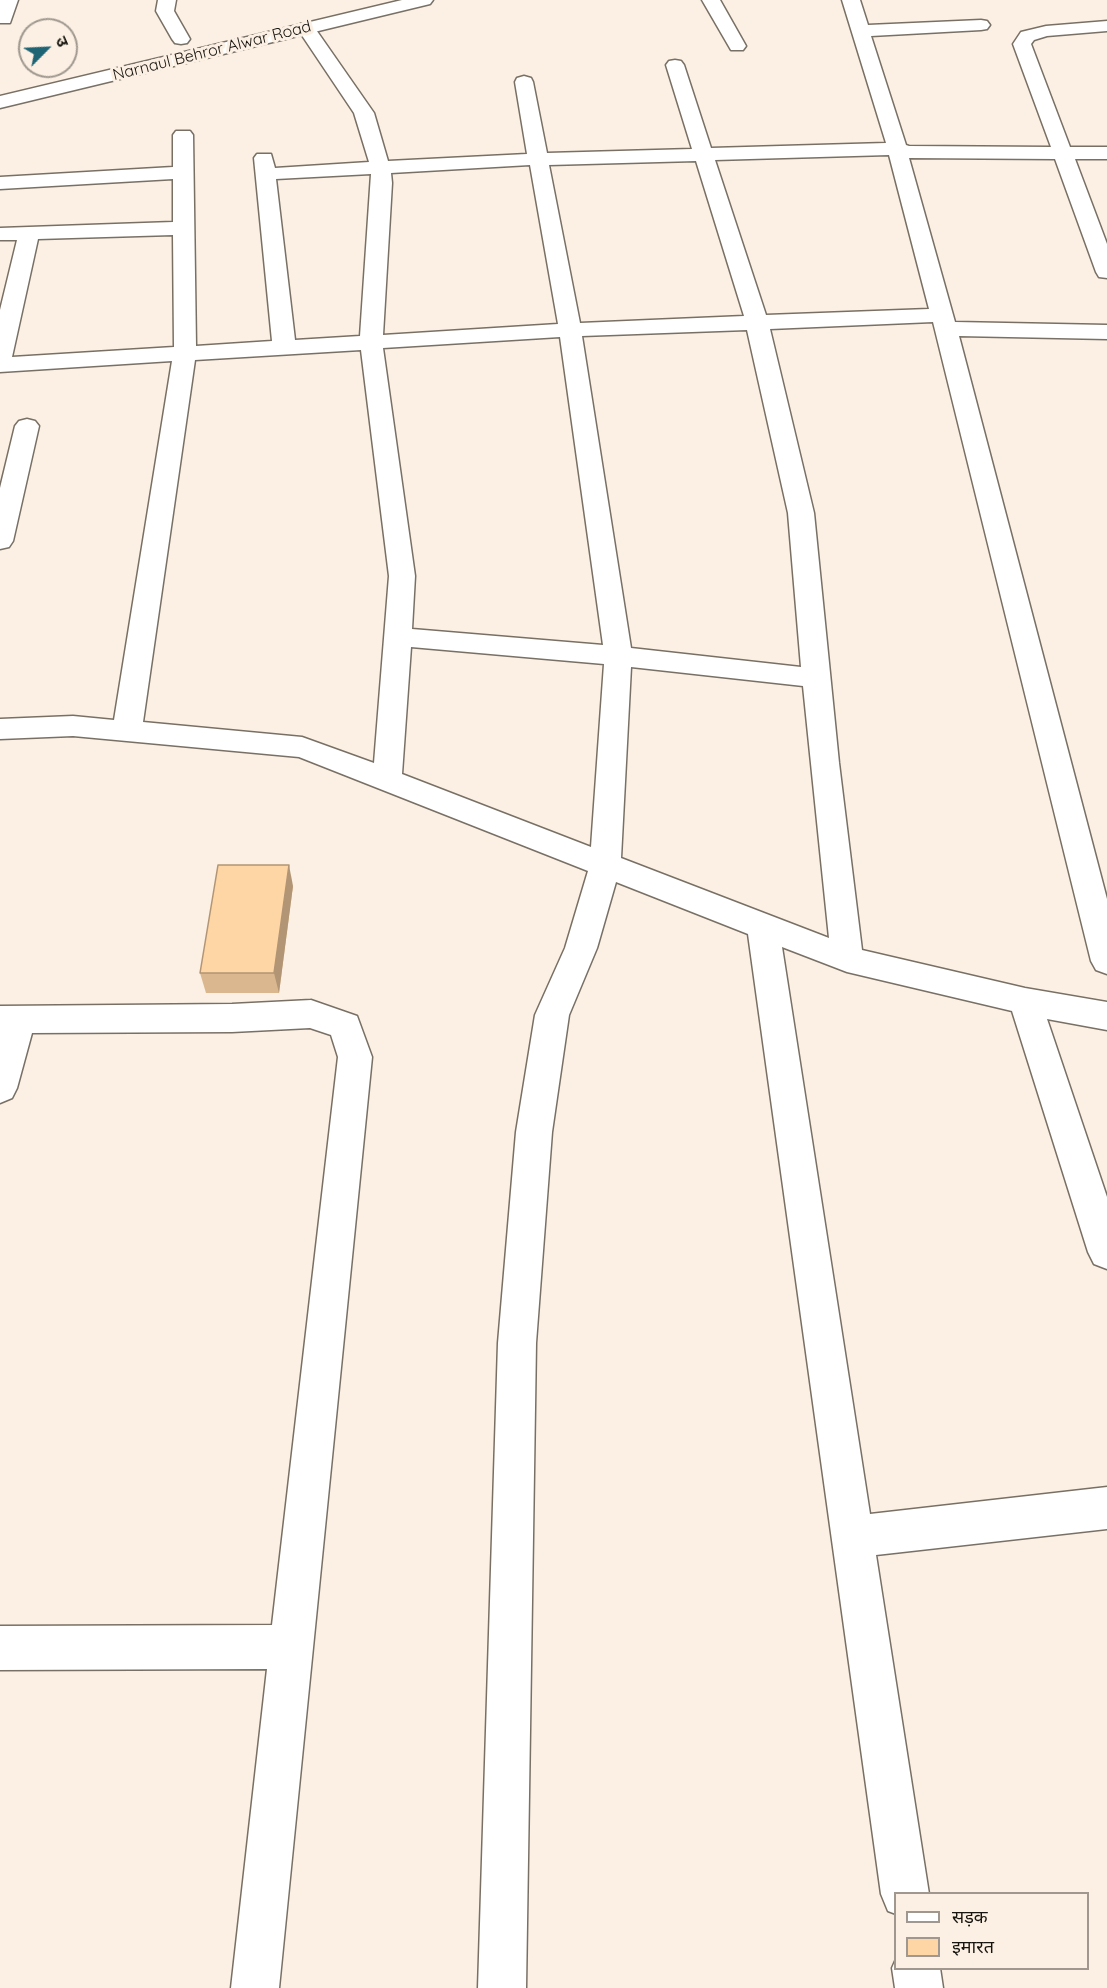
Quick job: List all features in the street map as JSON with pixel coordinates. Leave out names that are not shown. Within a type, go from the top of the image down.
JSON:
[{"type":"street","points":[[4,19],[9,0]]},
{"type":"street","points":[[0,86],[63,72],[187,37],[165,11],[167,0]]},
{"type":"street","points":[[239,26],[357,0]]},
{"type":"street","name":"Narnaul Behror Alwar Road","points":[[0,102],[423,0]]},
{"type":"street","points":[[711,0],[737,46]]},
{"type":"street","points":[[851,0],[897,149],[945,322],[1107,961]]},
{"type":"street","points":[[860,31],[981,25]]},
{"type":"street","points":[[1107,26],[1046,31],[1027,36],[1022,44],[1107,272]]},
{"type":"street","points":[[306,28],[364,113],[380,167],[382,183],[371,341],[402,576],[387,781]]},
{"type":"street","points":[[675,65],[757,322],[801,513],[816,678],[848,959]]},
{"type":"street","points":[[502,1988],[517,1342],[534,1132],[552,1015],[580,948],[605,866],[618,656],[570,330],[537,159],[525,82]]},
{"type":"street","points":[[127,731],[185,353],[183,135]]},
{"type":"street","points":[[284,347],[265,166],[380,167],[537,159],[897,149],[909,152],[1107,153]]},
{"type":"street","points":[[0,183],[182,173]]},
{"type":"street","points":[[0,234],[183,228]]},
{"type":"street","points":[[0,358],[29,233]]},
{"type":"street","points":[[0,365],[371,341],[757,322],[945,322],[1107,332]]},
{"type":"street","points":[[0,542],[27,426]]},
{"type":"street","points":[[398,637],[618,656],[816,678]]},
{"type":"street","points":[[0,729],[73,726],[302,747],[848,959],[1025,1001],[1107,1016]]},
{"type":"street","points":[[763,927],[905,1892]]},
{"type":"street","points":[[1025,1001],[1107,1252]]},
{"type":"street","points":[[0,1088],[9,1020],[232,1018],[311,1014],[345,1026],[355,1057],[255,1988]]},
{"type":"street","points":[[852,1537],[1107,1508]]},
{"type":"street","points":[[0,1648],[291,1647]]},
{"type":"street","points":[[916,1970],[919,1988]]},
{"type":"building","points":[[218,865],[289,865],[274,973],[200,973]]}]
